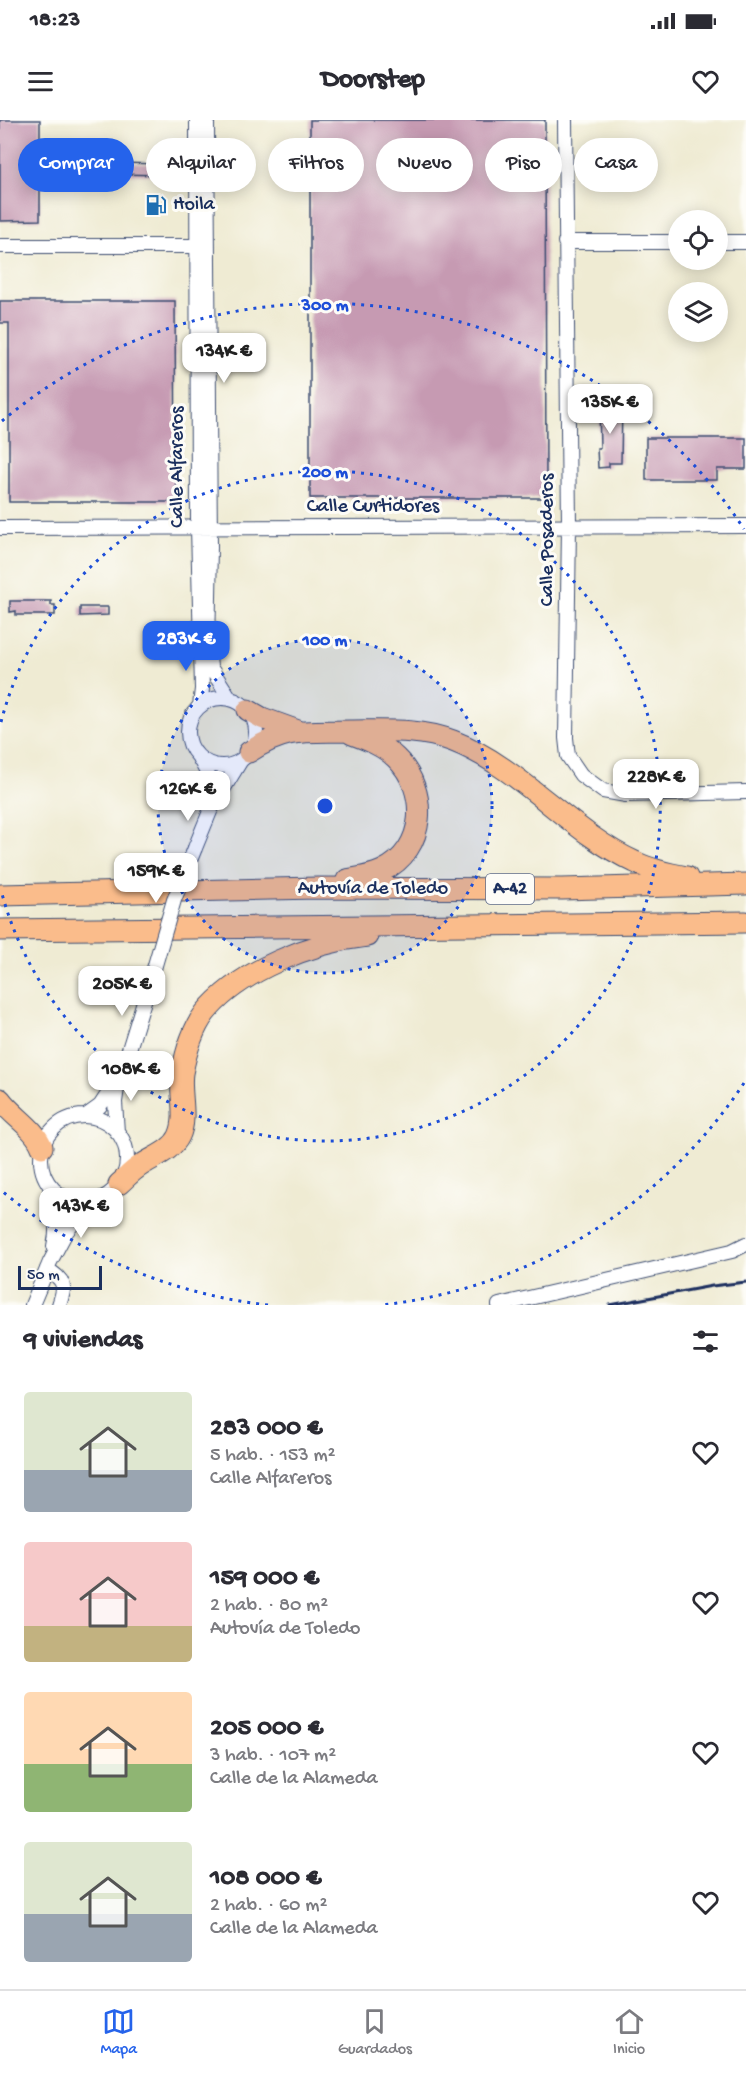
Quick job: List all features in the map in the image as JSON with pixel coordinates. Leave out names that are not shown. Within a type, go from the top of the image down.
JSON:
[{"type":"highway","points":[[248,710],[268,721],[298,731]]},
{"type":"highway","points":[[245,756],[276,736],[298,731],[404,731],[429,734],[452,741],[496,763],[604,845],[636,863],[690,878],[701,884]]},
{"type":"highway","points":[[318,888],[383,870],[398,860],[408,847],[419,819],[417,791],[400,762],[382,747],[343,731]]},
{"type":"highway","name":"Autovía de Toledo","points":[[0,895],[318,888],[562,889],[746,884]]},
{"type":"highway","name":"Autovía de Toledo","points":[[0,930],[746,922]]},
{"type":"highway","points":[[119,1184],[139,1166],[173,1144],[178,1138],[183,1127],[182,1074],[191,1038],[204,1014],[225,993],[252,974],[309,950],[344,939],[410,932],[422,924]]},
{"type":"highway","points":[[0,1099],[16,1118],[35,1134],[42,1148]]},
{"type":"street","name":"Calle Alfareros","points":[[197,120],[202,246],[204,527],[200,706]]},
{"type":"street","name":"Calle Alfareros","points":[[202,246],[207,120]]},
{"type":"street","name":"Calle Posaderos","points":[[565,120],[568,526],[566,738],[568,756],[581,775],[603,791],[626,795],[746,792]]},
{"type":"street","points":[[565,242],[668,242]]},
{"type":"street","points":[[728,242],[746,242]]},
{"type":"street","points":[[0,246],[202,246]]},
{"type":"street","name":"Calle Curtidores","points":[[0,528],[746,526]]},
{"type":"street","name":"Calle Alfareros","points":[[204,527],[210,667],[230,698]]},
{"type":"street","points":[[117,1132],[115,1102],[122,1070],[174,900],[211,809],[254,742],[256,731],[254,719],[240,703],[230,698],[219,697],[209,700],[193,714],[189,724],[188,735],[191,746],[212,783],[211,809]]},
{"type":"street","points":[[198,756],[218,766],[230,765],[245,756]]},
{"type":"street","points":[[86,1116],[100,1106],[122,1070]]},
{"type":"street","points":[[49,1266],[57,1229],[50,1187],[40,1164],[42,1148],[55,1126],[70,1118],[86,1116],[100,1119],[117,1132],[125,1146],[127,1162],[119,1184],[107,1196],[91,1202],[69,1200],[50,1187]]},
{"type":"street","points":[[32,1305],[66,1232],[91,1202]]},
{"type":"street","points":[[499,1305],[732,1251],[746,1244]]},
{"type":"street","points":[[49,1266],[63,1284],[64,1292],[59,1305]]},
{"type":"building","points":[[0,120],[40,120],[40,138],[18,138],[18,192],[40,192],[40,220],[0,221]]},
{"type":"building","points":[[310,120],[545,120],[545,138],[485,138],[485,192],[545,192],[546,498],[310,498],[310,192],[364,192],[364,138],[310,138]]},
{"type":"building","points":[[134,163],[146,164],[146,175],[134,174]]},
{"type":"building","points":[[0,301],[175,301],[176,502],[9,502],[9,323],[0,323]]},
{"type":"building","points":[[599,404],[622,404],[621,463],[609,463],[609,467],[598,468],[597,448],[600,448]]},
{"type":"building","points":[[646,438],[746,438],[746,469],[717,469],[717,480],[646,480]]},
{"type":"building","points":[[10,601],[51,601],[51,605],[55,605],[55,615],[16,615],[16,611],[10,612]]},
{"type":"building","points":[[80,607],[108,607],[108,615],[80,616]]},
{"type":"railway","points":[[610,1305],[746,1282]]},
{"type":"place","name":"Hoila","points":[[156,205]]}]
